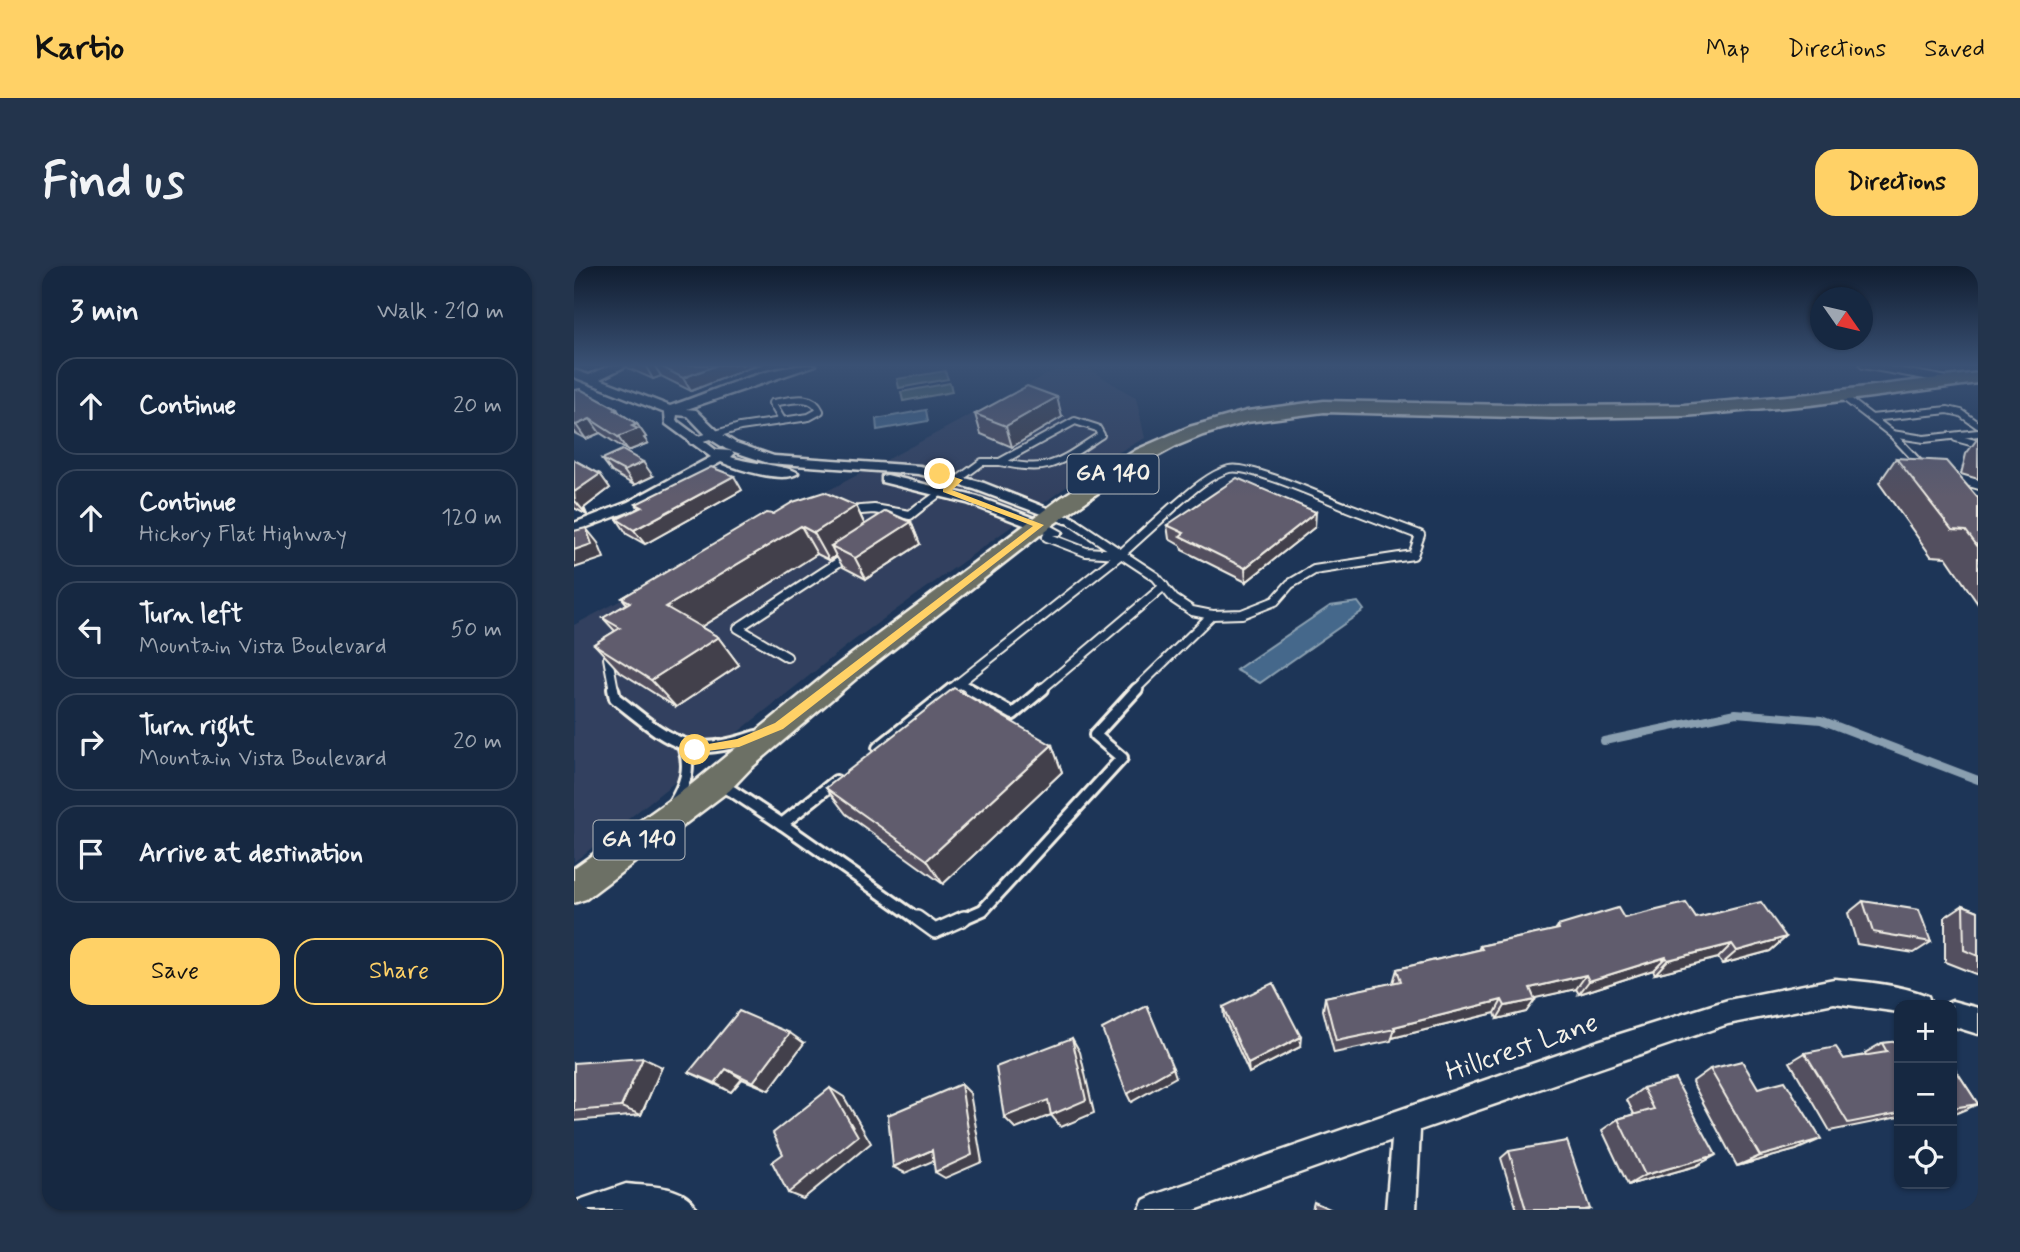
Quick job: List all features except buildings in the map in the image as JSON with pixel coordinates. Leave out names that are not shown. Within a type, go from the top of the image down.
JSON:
[{"type":"main road","name":"GA 140","points":[[709,788],[779,726],[1053,525],[1155,461],[1224,430],[1289,416],[1377,409]]},
{"type":"main road","name":"GA 140","points":[[1500,409],[1640,412],[1673,409]]},
{"type":"main road","name":"GA 140","points":[[574,888],[864,677],[1053,525]]},
{"type":"street","points":[[666,409],[692,414],[714,435],[739,449],[773,460],[904,468],[959,480],[1053,525]]},
{"type":"street","points":[[671,411],[676,409]]},
{"type":"street","points":[[671,411],[670,421],[692,441],[719,458],[745,468],[765,472],[886,479],[946,490],[1053,525]]},
{"type":"street","points":[[574,528],[632,507],[739,449]]},
{"type":"street","name":"Hillcrest Lane","points":[[1154,1210],[1728,1012],[1834,991],[1898,1000]]},
{"type":"street","points":[[1957,1015],[1978,1021]]},
{"type":"street","points":[[1401,1210],[1407,1121]]},
{"type":"street","points":[[589,1210],[626,1198],[673,1204],[682,1210]]},
{"type":"lane","points":[[775,409],[782,420]]},
{"type":"lane","points":[[692,441],[782,420],[809,417],[819,409]]},
{"type":"lane","points":[[1859,409],[1892,434],[1934,478]]},
{"type":"lane","points":[[1871,418],[1948,410],[1961,413],[1978,425]]},
{"type":"lane","points":[[899,523],[982,462],[1000,462],[1030,469],[1058,463],[1101,435],[1097,428],[1075,421],[1000,462]]},
{"type":"lane","points":[[1892,434],[1924,439],[1978,433]]},
{"type":"lane","points":[[1949,436],[1978,444]]},
{"type":"lane","points":[[865,758],[1121,554],[1194,489],[1230,469],[1252,471],[1420,535],[1413,555],[1314,570],[1290,584],[1275,601],[1242,614],[1212,615],[1192,611],[1174,599],[1156,577],[1121,554],[1053,525]]},
{"type":"lane","points":[[1964,500],[1954,490],[1978,494]]},
{"type":"lane","points":[[842,512],[874,509],[910,515]]},
{"type":"lane","points":[[1053,525],[1086,552],[1121,554]]},
{"type":"lane","points":[[787,657],[738,628],[853,553]]},
{"type":"lane","points":[[959,683],[1013,713],[1164,586]]},
{"type":"lane","points":[[709,788],[732,791],[935,931],[983,910],[1122,758],[1095,735],[1146,678],[1212,615]]},
{"type":"lane","points":[[622,642],[607,658],[615,698],[684,748],[707,750],[723,747],[779,726]]},
{"type":"lane","points":[[655,828],[683,787],[688,764],[684,748]]},
{"type":"lane","points":[[782,824],[845,774]]},
{"type":"shaded area","points":[[982,409],[1138,409],[1145,438],[1106,459],[853,641],[574,862],[574,625]]},
{"type":"shaded area","points":[[926,410],[928,421],[877,430],[876,419]]},
{"type":"shaded area","points":[[1358,602],[1364,610],[1260,683],[1236,670],[1330,606]]},
{"type":"waterway","points":[[1604,741],[1736,713],[1821,720],[1978,780]]},
{"type":"route","points":[[695,750],[739,743],[779,726],[1039,525],[946,490],[959,480],[940,474]]}]
